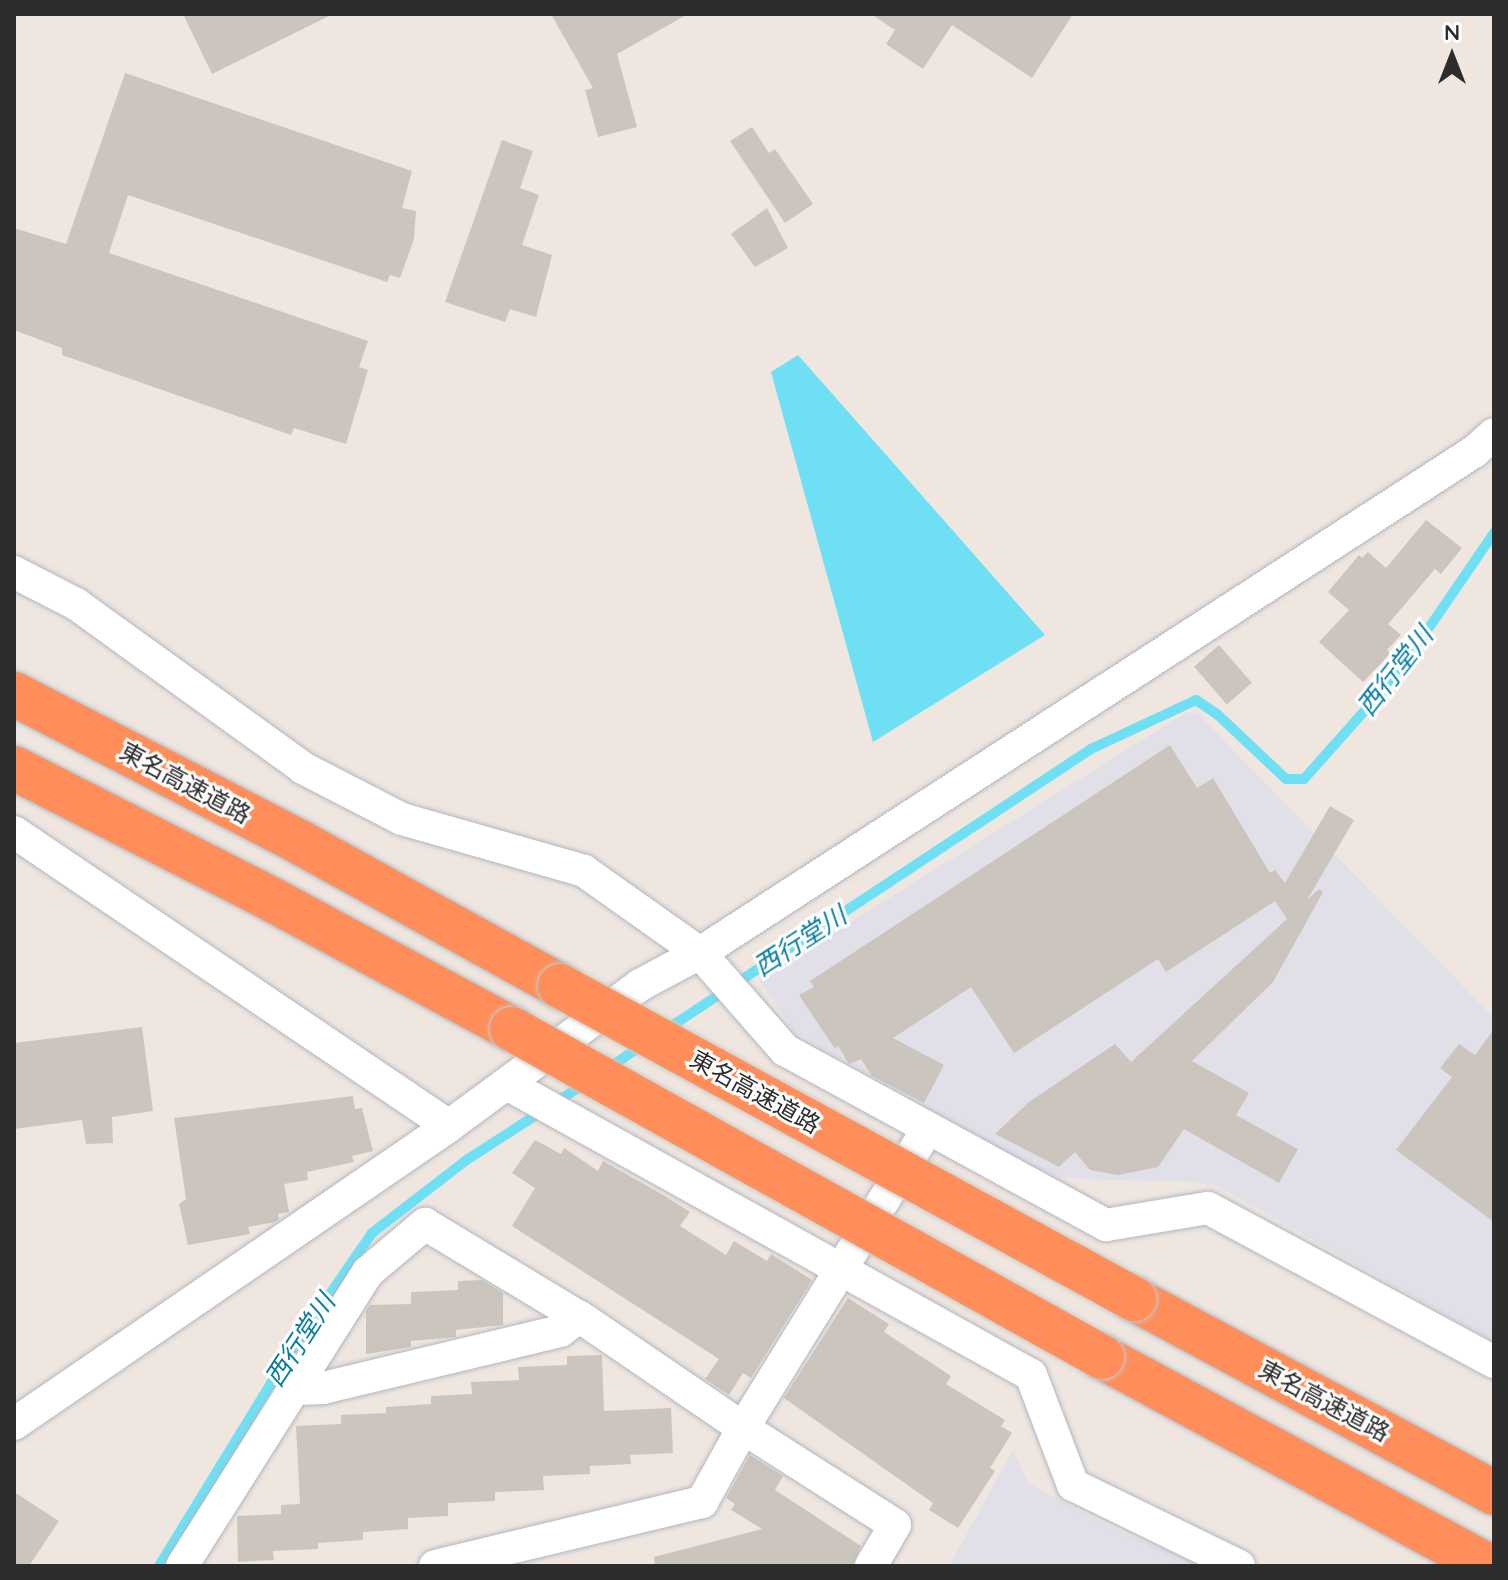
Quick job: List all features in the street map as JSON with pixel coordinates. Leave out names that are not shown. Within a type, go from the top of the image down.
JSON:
[{"type":"highway","name":"東名高速道路","points":[[14,694],[303,844],[1494,1493]]},
{"type":"highway","points":[[14,768],[271,899],[512,1029],[1102,1357],[1488,1566]]},
{"type":"street","points":[[14,1424],[449,1126],[519,1090],[640,985],[709,963],[1475,451],[1494,434]]},
{"type":"street","points":[[14,572],[76,604],[303,768],[402,819],[584,871],[709,963],[785,1050],[1106,1225],[1208,1208],[1494,1362]]},
{"type":"street","points":[[14,832],[449,1126]]},
{"type":"street","points":[[519,1090],[1031,1375],[1073,1485],[1239,1566]]},
{"type":"street","points":[[435,1566],[702,1502],[743,1428],[928,1128]]},
{"type":"street","points":[[182,1566],[297,1389],[368,1272],[425,1224],[579,1317],[743,1428],[895,1525],[871,1566]]},
{"type":"street","points":[[297,1389],[323,1388],[560,1331],[579,1317]]},
{"type":"shaded area","points":[[1187,712],[1198,714],[1494,1018],[1494,1342],[1219,1187],[1195,1182],[1078,1179],[1056,1176],[1025,1164],[794,1032],[759,979]]},
{"type":"shaded area","points":[[1013,1450],[1028,1483],[1112,1528],[1205,1566],[949,1566]]},
{"type":"water","points":[[798,355],[1045,635],[873,742],[771,372]]},
{"type":"building","points":[[183,14],[333,14],[212,74]]},
{"type":"building","points":[[551,14],[688,14],[617,54],[637,127],[598,137],[585,90],[593,88]]},
{"type":"building","points":[[871,14],[1073,14],[1032,78],[952,25],[923,69],[886,44],[895,30]]},
{"type":"building","points":[[125,73],[412,171],[402,208],[416,211],[414,239],[400,278],[390,275],[387,282],[128,195],[109,253],[368,341],[359,367],[368,370],[346,444],[294,428],[291,435],[62,355],[62,348],[14,330],[14,228],[66,244]]},
{"type":"building","points":[[752,127],[769,153],[775,149],[813,204],[785,223],[730,141]]},
{"type":"building","points":[[502,140],[533,151],[520,188],[539,195],[522,245],[552,255],[536,317],[510,309],[505,322],[445,302]]},
{"type":"building","points":[[767,208],[788,248],[755,267],[731,234]]},
{"type":"building","points":[[1426,520],[1462,548],[1441,574],[1435,569],[1388,624],[1401,635],[1387,650],[1391,653],[1363,682],[1319,642],[1349,610],[1328,592],[1359,555],[1362,558],[1368,552],[1386,568]]},
{"type":"building","points":[[1219,645],[1252,683],[1227,704],[1194,667]]},
{"type":"building","points":[[1170,745],[1197,788],[1213,778],[1270,873],[1275,870],[1285,883],[1330,806],[1354,820],[1307,900],[1319,889],[1323,892],[1273,982],[1192,1061],[1249,1093],[1236,1115],[1298,1149],[1279,1183],[1184,1129],[1158,1167],[1118,1175],[1090,1170],[1075,1152],[1059,1167],[995,1134],[1029,1102],[1115,1044],[1131,1062],[1287,919],[1275,901],[1166,972],[1158,959],[1014,1053],[971,987],[893,1038],[944,1065],[924,1103],[872,1076],[861,1059],[849,1064],[838,1046],[835,1049],[799,995],[814,987],[810,981]]},
{"type":"building","points":[[142,1027],[153,1111],[112,1117],[113,1143],[86,1144],[82,1120],[14,1129],[14,1043]]},
{"type":"building","points":[[1494,1029],[1494,1222],[1396,1150],[1452,1077],[1440,1068],[1459,1044],[1475,1055]]},
{"type":"building","points":[[353,1096],[355,1109],[362,1108],[373,1151],[352,1156],[354,1162],[307,1172],[308,1180],[284,1184],[289,1212],[278,1214],[279,1219],[275,1222],[248,1227],[250,1234],[188,1245],[179,1204],[186,1199],[174,1118]]},
{"type":"building","points":[[535,1140],[561,1154],[564,1148],[598,1171],[603,1161],[663,1195],[690,1212],[680,1226],[726,1255],[734,1241],[767,1261],[771,1254],[812,1280],[751,1378],[743,1373],[729,1395],[705,1379],[719,1359],[512,1226],[535,1188],[512,1173]]},
{"type":"building","points":[[482,1280],[503,1293],[503,1325],[456,1330],[456,1337],[411,1341],[411,1347],[366,1354],[366,1311],[370,1305],[411,1304],[411,1292],[458,1290],[458,1281]]},
{"type":"building","points":[[848,1298],[889,1324],[884,1332],[951,1376],[946,1384],[1005,1420],[1001,1426],[1012,1433],[990,1468],[995,1471],[958,1528],[929,1510],[933,1503],[784,1398]]},
{"type":"building","points":[[602,1355],[604,1411],[671,1408],[673,1453],[630,1455],[631,1464],[590,1466],[590,1474],[543,1476],[544,1490],[495,1492],[495,1501],[448,1503],[448,1516],[408,1518],[408,1529],[363,1532],[363,1540],[318,1543],[318,1549],[273,1551],[274,1560],[238,1562],[237,1516],[281,1514],[281,1505],[300,1504],[296,1426],[341,1424],[341,1415],[386,1413],[386,1407],[431,1404],[431,1396],[472,1394],[471,1382],[519,1380],[518,1367],[567,1365],[567,1356]]},
{"type":"building","points":[[750,1455],[783,1476],[775,1490],[861,1546],[852,1566],[655,1566],[654,1557],[762,1529],[731,1510],[735,1504],[726,1498]]},
{"type":"building","points":[[14,1492],[59,1521],[29,1566],[14,1566]]},
{"type":"waterway","name":"西行堂川","points":[[664,1031],[1091,749],[1196,700],[1217,714],[1286,779],[1304,779],[1398,673],[1494,533]]},
{"type":"waterway","name":"西行堂川","points":[[607,1069],[644,1044]]},
{"type":"waterway","name":"西行堂川","points":[[159,1566],[292,1349],[372,1233],[465,1161],[587,1082]]}]
